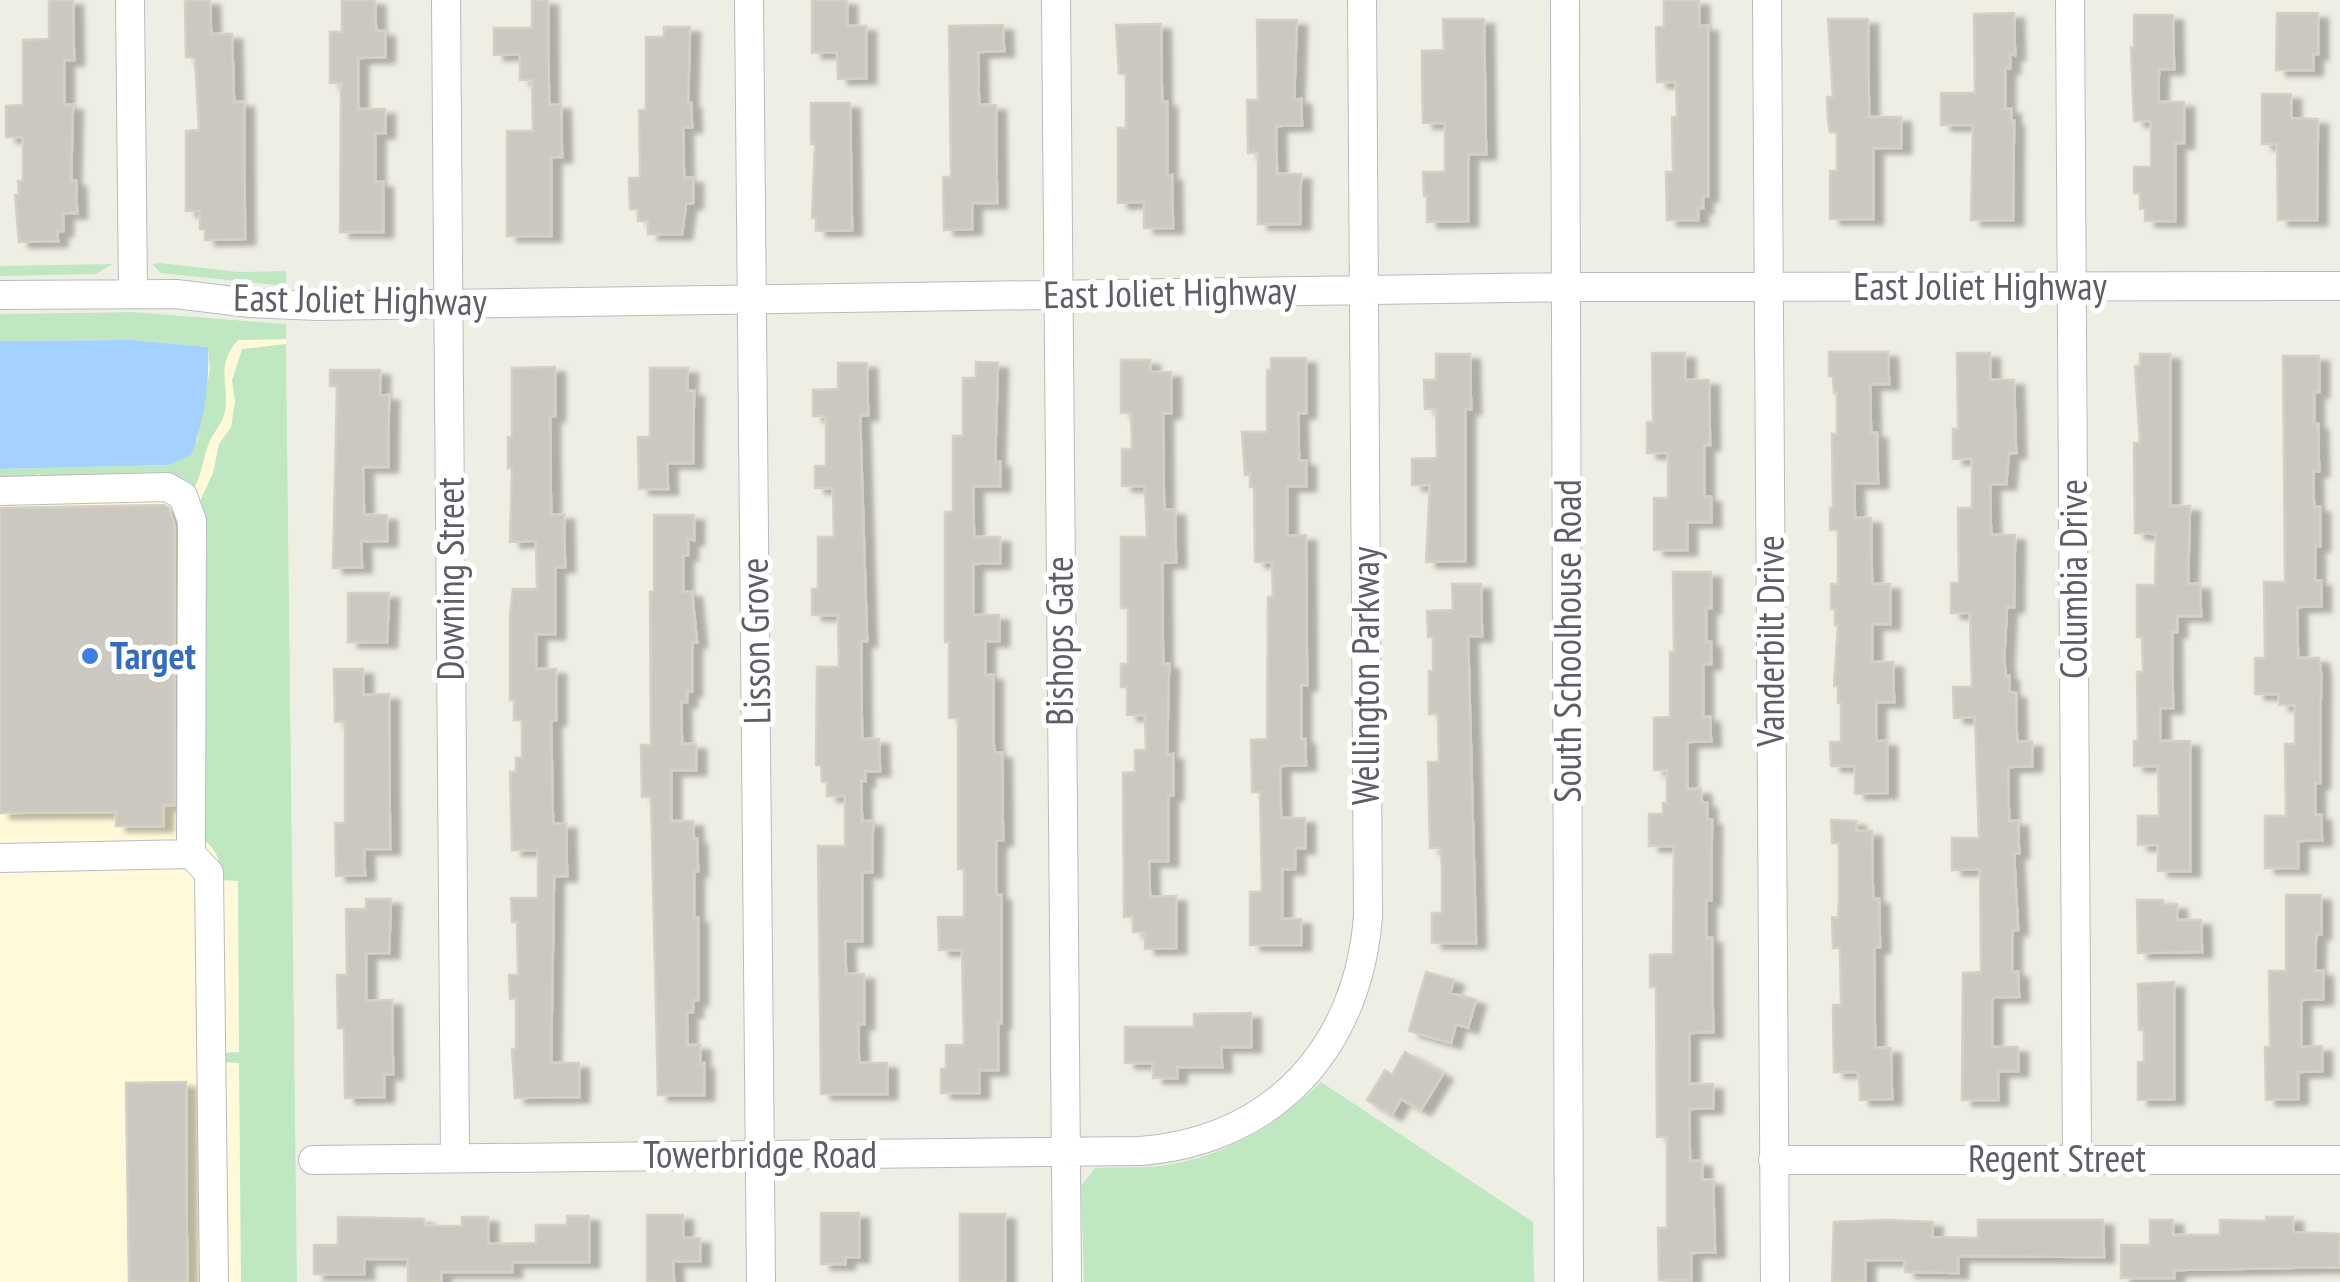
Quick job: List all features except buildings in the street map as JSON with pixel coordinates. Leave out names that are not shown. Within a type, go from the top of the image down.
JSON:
[{"type":"street","points":[[130,0],[133,293]]},
{"type":"street","name":"Downing Street","points":[[446,0],[455,1157]]},
{"type":"street","name":"Lisson Grove","points":[[749,0],[761,1282]]},
{"type":"street","name":"Bishops Gate","points":[[1056,0],[1067,1282]]},
{"type":"street","name":"Wellington Parkway","points":[[1064,1152],[1167,1148],[1198,1142],[1235,1126],[1291,1090],[1336,1034],[1360,974],[1368,916],[1362,0]]},
{"type":"street","name":"South Schoolhouse Road","points":[[1565,0],[1570,1282]]},
{"type":"street","name":"Vanderbilt Drive","points":[[1767,0],[1775,1282]]},
{"type":"street","name":"Columbia Drive","points":[[2070,0],[2077,1159]]},
{"type":"street","name":"East Joliet Highway","points":[[0,295],[133,293],[206,296],[282,306],[1567,287],[2340,286]]},
{"type":"street","points":[[0,491],[168,487],[183,496],[192,520],[190,854],[209,873],[214,1282]]},
{"type":"street","points":[[0,858],[190,854]]},
{"type":"street","name":"Towerbridge Road","points":[[313,1160],[1064,1152]]},
{"type":"street","name":"Regent Street","points":[[1774,1160],[2340,1160]]},
{"type":"shaded area","points":[[134,312],[286,324],[297,1282],[0,1282],[0,314]]},
{"type":"green space","points":[[113,264],[96,274],[0,276],[0,266]]},
{"type":"green space","points":[[152,264],[238,272],[286,271],[286,286],[161,273]]},
{"type":"green space","points":[[134,312],[286,324],[286,339],[238,340],[231,350],[225,369],[224,415],[209,443],[195,487],[173,477],[68,478],[37,474],[36,481],[0,480],[0,469],[169,465],[197,441],[210,369],[208,347],[132,340],[0,341],[0,314]]},
{"type":"green space","points":[[286,344],[297,1282],[241,1282],[239,1063],[223,1062],[220,1053],[239,1052],[238,881],[220,880],[218,858],[205,841],[201,499],[213,473],[219,444],[231,427],[235,402],[232,380],[242,349]]},
{"type":"green space","points":[[1321,1082],[1533,1222],[1534,1282],[1084,1282],[1081,1186],[1095,1168],[1163,1166],[1215,1152],[1271,1123]]},
{"type":"water","points":[[132,340],[208,347],[205,402],[191,455],[169,465],[0,469],[0,341]]},
{"type":"place","name":"Target","points":[[90,656]]}]
